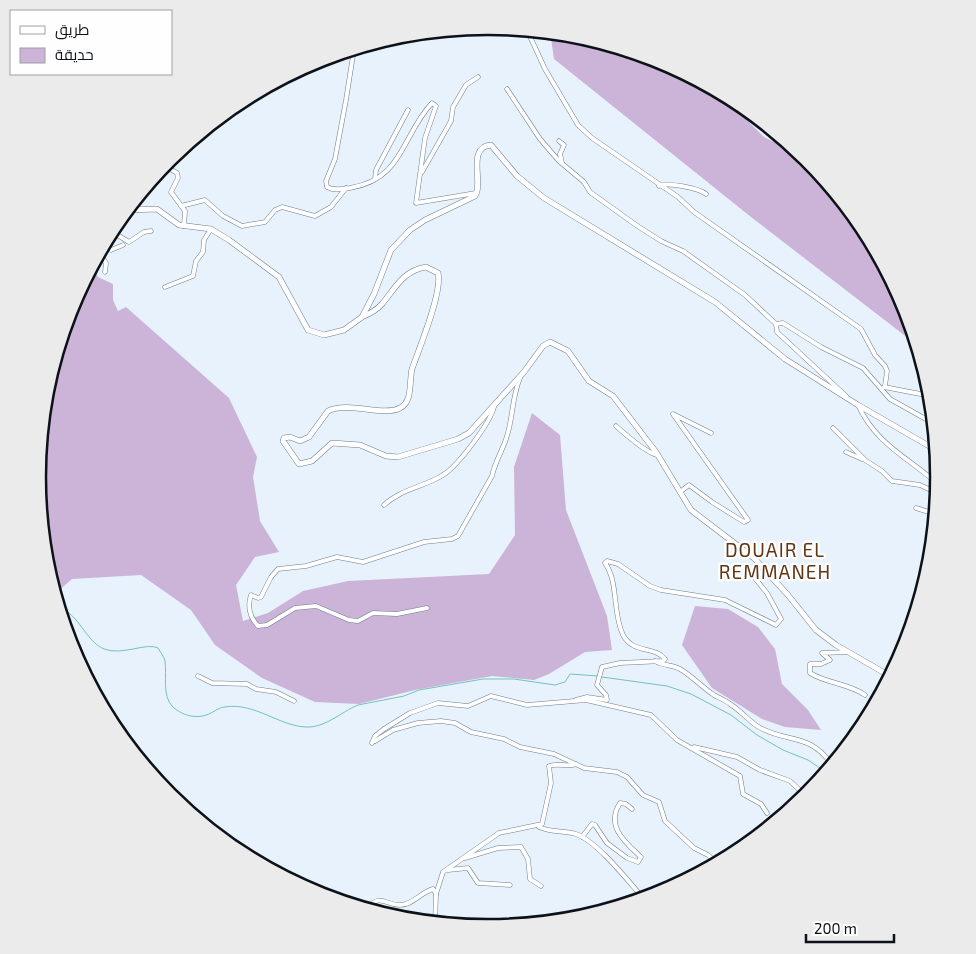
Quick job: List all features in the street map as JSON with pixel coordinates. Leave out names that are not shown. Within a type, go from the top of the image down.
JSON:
[{"type":"street","points":[[530,37],[545,69],[578,124],[592,138],[659,186],[678,197],[694,212],[861,329],[875,355],[887,371],[883,387]]},
{"type":"street","points":[[353,56],[334,159],[326,184],[333,189],[366,184],[395,164],[432,103],[436,106],[425,138],[422,172],[416,203],[476,193]]},
{"type":"street","points":[[422,172],[451,121],[454,107],[466,85],[478,77]]},
{"type":"street","points":[[507,89],[537,135],[562,163],[584,182],[590,192],[642,229],[683,251],[745,295],[776,324],[777,332],[847,397],[858,406],[929,446]]},
{"type":"street","points":[[375,179],[376,170],[408,110]]},
{"type":"street","points":[[560,141],[564,145],[560,154],[562,163]]},
{"type":"street","points":[[476,193],[478,158],[484,148],[492,145],[517,176],[544,198],[715,302],[785,359],[847,397]]},
{"type":"street","points":[[170,169],[177,173],[178,178],[171,192],[186,214],[184,226]]},
{"type":"street","points":[[659,186],[667,183],[685,189],[697,188],[706,194]]},
{"type":"street","points":[[181,206],[204,200],[222,216],[245,226],[265,222],[275,210],[282,207],[315,216],[331,207],[346,188]]},
{"type":"street","points":[[362,317],[374,294],[388,256],[395,245],[416,226],[476,193]]},
{"type":"street","points":[[136,210],[157,209],[170,220],[184,226],[211,229],[267,266],[279,277],[311,332],[320,335],[334,334],[351,326],[381,306],[395,285],[414,271],[426,267],[438,273],[432,310],[411,373],[406,403],[400,409],[391,411],[343,408],[328,411],[306,440],[300,442],[290,437],[284,438],[283,442],[299,464],[312,461],[332,444],[366,446],[394,457],[434,448],[465,436],[524,372],[543,346],[550,342],[559,345],[568,352],[589,381],[608,390],[614,396],[658,455],[691,510],[754,558],[771,575],[816,630],[884,672]]},
{"type":"street","points":[[165,287],[193,276],[196,261],[203,252],[204,240],[211,229]]},
{"type":"street","points":[[118,235],[129,242],[144,232],[151,231]]},
{"type":"street","points":[[109,249],[112,250],[123,245]]},
{"type":"street","points":[[103,259],[106,263],[105,272]]},
{"type":"street","points":[[776,324],[782,323],[821,348],[862,368],[883,387],[890,399],[926,419]]},
{"type":"street","points":[[427,608],[397,614],[373,613],[358,621],[349,620],[316,606],[295,608],[267,624],[258,626],[252,620],[248,603],[251,596],[261,597],[278,569],[306,566],[337,558],[363,562],[424,542],[452,539],[461,534],[492,476],[494,466],[508,434],[515,392],[524,372]]},
{"type":"street","points":[[883,387],[922,394]]},
{"type":"street","points":[[384,505],[397,495],[446,474],[480,434],[494,406]]},
{"type":"street","points":[[858,406],[866,423],[881,440],[930,478]]},
{"type":"street","points":[[680,492],[689,485],[744,522],[748,520],[673,414],[711,433]]},
{"type":"street","points":[[616,426],[642,445],[648,452],[658,455]]},
{"type":"street","points":[[833,428],[864,460]]},
{"type":"street","points":[[846,452],[882,471],[896,483],[920,485],[930,490]]},
{"type":"street","points":[[916,508],[927,512],[929,510]]},
{"type":"street","points":[[576,700],[587,696],[607,700],[606,695],[597,686],[602,667],[606,665],[663,661],[664,656],[630,645],[623,636],[617,617],[611,573],[605,563],[606,561],[618,564],[650,586],[661,590],[725,600],[776,625],[781,619],[767,593],[754,577],[763,573],[771,575]]},
{"type":"street","points":[[850,652],[822,653],[830,660],[808,666],[810,672],[824,681],[853,687],[864,695]]},
{"type":"street","points":[[655,661],[663,666],[679,668],[714,696],[731,704],[757,725],[768,731],[799,738],[824,753],[828,759]]},
{"type":"street","points":[[198,676],[212,683],[247,684],[256,689],[276,692],[294,701]]},
{"type":"street","points":[[711,859],[690,846],[663,819],[660,803],[643,795],[626,777],[614,771],[588,769],[554,754],[520,748],[504,739],[471,732],[449,722],[431,722],[406,726],[383,734],[372,743],[375,736],[410,713],[438,703],[468,706],[492,696],[527,704],[586,700],[651,715],[673,737],[740,776],[743,794],[761,804],[767,813]]},
{"type":"street","points":[[687,745],[737,757],[760,770],[790,781],[800,791]]},
{"type":"street","points":[[539,827],[542,824],[551,783],[548,766],[562,763],[572,766],[576,764]]},
{"type":"street","points":[[582,837],[592,824],[595,825],[607,843],[627,858],[638,862],[641,857],[614,826],[614,819],[620,803],[626,804],[632,809]]},
{"type":"street","points":[[435,916],[436,894],[442,874],[446,870],[499,833],[539,827],[546,831],[574,834],[582,837],[600,851],[638,893]]},
{"type":"street","points":[[462,859],[498,848],[521,847],[528,860],[530,879],[541,886]]},
{"type":"street","points":[[446,870],[468,868],[478,883],[510,885]]},
{"type":"street","points":[[372,903],[374,901],[383,900],[400,905],[408,904],[428,890],[433,889],[436,894]]},
{"type":"green space","points":[[551,40],[574,43],[630,58],[709,94],[740,113],[764,137],[777,143],[801,164],[839,208],[871,256],[908,338],[751,217],[554,59]]},
{"type":"green space","points":[[96,273],[98,277],[113,284],[113,300],[118,311],[126,307],[229,398],[257,457],[253,477],[260,521],[279,552],[255,557],[236,585],[243,621],[268,613],[303,591],[348,581],[489,574],[515,535],[514,467],[532,413],[560,435],[566,510],[607,616],[612,650],[585,652],[549,674],[534,680],[492,676],[415,690],[359,704],[315,702],[262,678],[215,645],[191,610],[141,575],[72,579],[61,589],[54,563],[47,506],[47,448],[54,391],[61,363],[69,335]]},
{"type":"green space","points":[[695,606],[728,609],[758,627],[775,649],[782,684],[808,710],[821,730],[785,727],[762,719],[712,688],[682,645]]},
{"type":"waterway","points":[[67,612],[72,615],[92,640],[104,649],[118,651],[147,647],[158,648],[165,661],[166,691],[169,701],[180,712],[190,716],[206,715],[221,708],[236,706],[256,711],[296,726],[313,727],[358,705],[404,696],[419,690],[483,679],[514,679],[555,685],[565,682],[570,674],[598,676]]},
{"type":"waterway","points":[[602,677],[667,686],[691,694],[731,715],[757,735],[783,750],[808,760],[820,768]]},
{"type":"district","name":"DOUAIR EL REMMANEH","points":[[775,560]]}]
